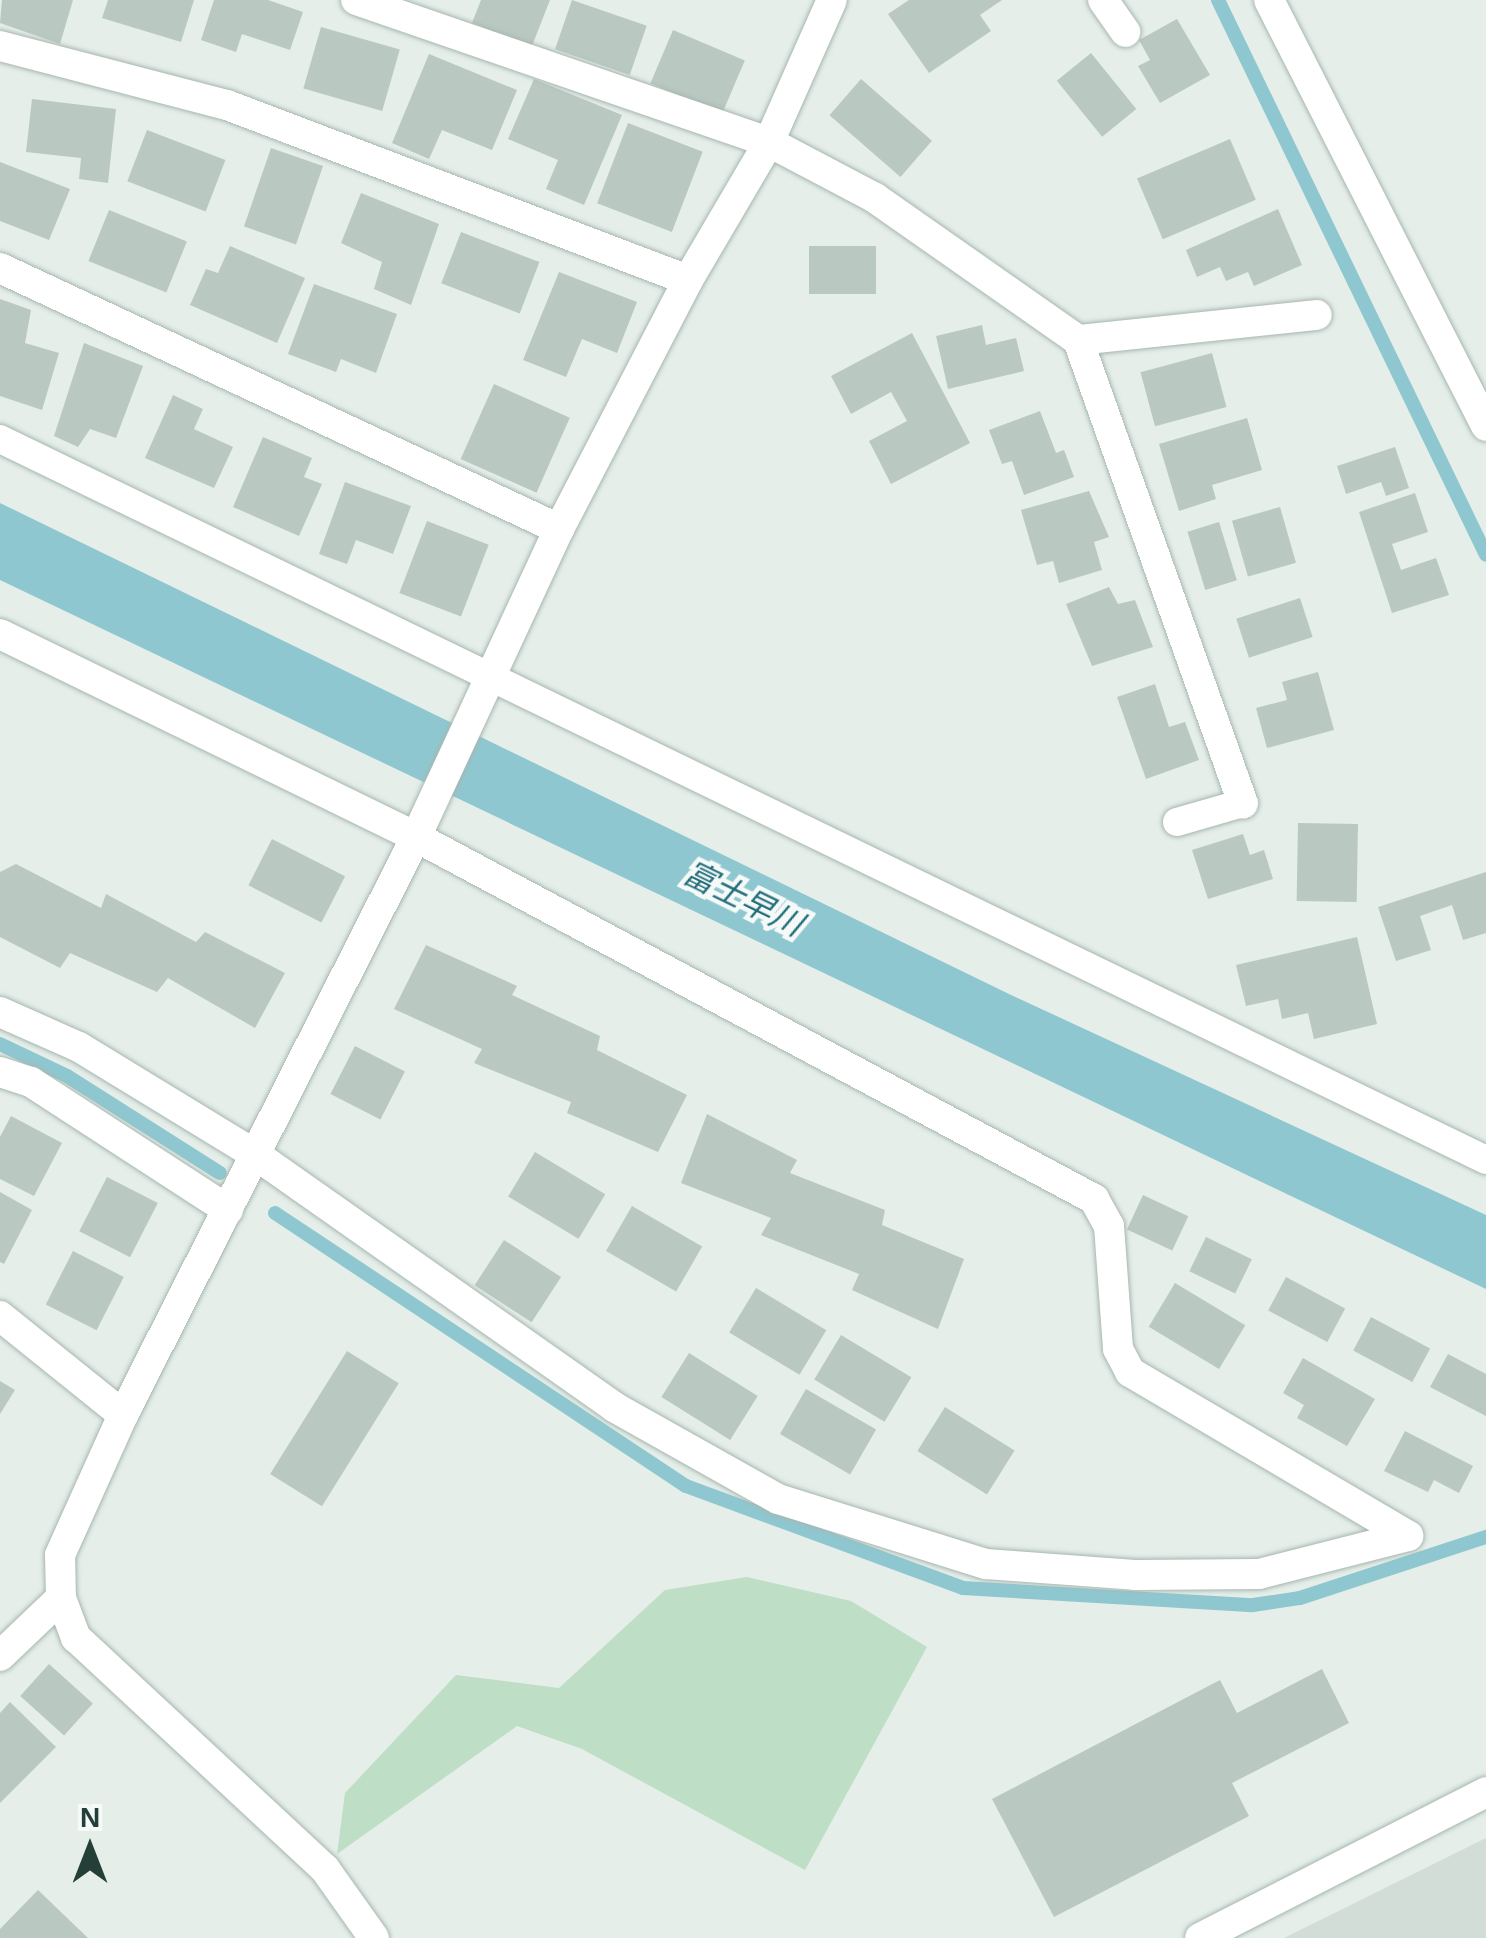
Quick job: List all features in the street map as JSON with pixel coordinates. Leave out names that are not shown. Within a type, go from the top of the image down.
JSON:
[{"type":"street","points":[[356,0],[769,142],[875,198],[1078,340],[1243,803]]},
{"type":"street","points":[[374,1938],[325,1868],[76,1638],[61,1598],[60,1555],[123,1415],[422,823],[559,530],[688,280],[769,142],[832,0]]},
{"type":"street","points":[[1102,0],[1126,32]]},
{"type":"street","points":[[1269,0],[1486,426]]},
{"type":"street","points":[[0,46],[227,104],[688,280]]},
{"type":"street","points":[[0,268],[559,530]]},
{"type":"street","points":[[1078,340],[1317,315]]},
{"type":"street","points":[[0,634],[422,823],[1094,1200],[1108,1226],[1118,1349],[1130,1372],[1408,1536],[1259,1574],[1135,1574],[986,1564],[778,1499],[614,1407],[256,1155],[79,1047],[0,1012]]},
{"type":"street","points":[[0,1072],[30,1082],[228,1210]]},
{"type":"street","points":[[0,1316],[123,1415]]},
{"type":"street","points":[[0,1656],[61,1598]]},
{"type":"street","points":[[1200,1938],[1486,1792]]},
{"type":"lane","points":[[0,438],[485,687],[1486,1160]]},
{"type":"lane","points":[[1177,822],[1243,803]]},
{"type":"shaded area","points":[[1486,1838],[1486,1938],[1284,1938]]},
{"type":"green space","points":[[747,1577],[851,1601],[927,1647],[805,1870],[582,1749],[517,1726],[337,1854],[345,1793],[456,1675],[559,1688],[665,1590]]},
{"type":"water","name":"富士早川","points":[[0,503],[1009,994],[1486,1215],[1486,1289],[0,580]]},
{"type":"building","points":[[2,0],[73,0],[60,44],[0,23]]},
{"type":"building","points":[[108,0],[194,0],[181,42],[102,18]]},
{"type":"building","points":[[214,0],[268,0],[303,12],[290,50],[242,34],[236,52],[201,40]]},
{"type":"building","points":[[481,0],[550,0],[532,46],[472,23]]},
{"type":"building","points":[[572,0],[647,26],[630,75],[555,49]]},
{"type":"building","points":[[909,0],[1002,0],[980,15],[991,31],[929,73],[888,14]]},
{"type":"building","points":[[1177,19],[1210,75],[1160,103],[1138,66],[1150,60],[1139,40]]},
{"type":"building","points":[[321,27],[400,50],[382,111],[303,89]]},
{"type":"building","points":[[673,30],[745,60],[722,114],[650,83]]},
{"type":"building","points":[[1091,53],[1136,109],[1102,137],[1057,81]]},
{"type":"building","points":[[429,54],[517,90],[492,150],[442,130],[429,159],[392,143]]},
{"type":"building","points":[[534,79],[622,115],[584,205],[546,189],[558,160],[508,139]]},
{"type":"building","points":[[861,79],[932,141],[900,177],[830,115]]},
{"type":"building","points":[[32,99],[116,109],[108,183],[79,179],[81,158],[26,152]]},
{"type":"building","points":[[628,123],[703,152],[672,232],[597,203]]},
{"type":"building","points":[[147,130],[225,160],[206,211],[127,181]]},
{"type":"building","points":[[1230,139],[1256,200],[1163,239],[1137,178]]},
{"type":"building","points":[[271,148],[323,166],[296,244],[244,226]]},
{"type":"building","points":[[0,162],[70,189],[49,240],[0,221]]},
{"type":"building","points":[[361,193],[439,224],[411,305],[374,289],[382,262],[341,243]]},
{"type":"building","points":[[1278,209],[1302,265],[1254,286],[1248,272],[1226,281],[1220,267],[1197,277],[1186,250]]},
{"type":"building","points":[[109,210],[187,241],[166,292],[88,261]]},
{"type":"building","points":[[461,232],[539,262],[520,313],[441,283]]},
{"type":"building","points":[[230,246],[305,278],[277,343],[190,305],[206,269],[218,273]]},
{"type":"building","points":[[809,246],[876,246],[876,294],[809,294]]},
{"type":"building","points":[[559,272],[637,302],[617,353],[582,339],[566,377],[523,360]]},
{"type":"building","points":[[314,284],[397,314],[376,373],[341,359],[336,372],[288,354]]},
{"type":"building","points":[[0,299],[31,310],[25,343],[59,353],[42,410],[0,396]]},
{"type":"building","points":[[982,325],[986,345],[1016,338],[1024,371],[948,389],[936,336]]},
{"type":"building","points":[[912,333],[970,443],[891,484],[869,441],[907,421],[891,392],[851,414],[831,376]]},
{"type":"building","points":[[84,343],[143,366],[116,438],[90,429],[78,447],[54,436]]},
{"type":"building","points":[[1212,353],[1226,407],[1155,426],[1141,372]]},
{"type":"building","points":[[494,384],[570,418],[536,493],[461,459]]},
{"type":"building","points":[[173,395],[203,409],[194,429],[233,447],[214,488],[145,458]]},
{"type":"building","points":[[1040,411],[1056,453],[1064,450],[1074,477],[1024,495],[1012,461],[1002,464],[989,430]]},
{"type":"building","points":[[1247,418],[1262,470],[1212,485],[1216,499],[1179,511],[1159,444]]},
{"type":"building","points":[[263,437],[312,458],[304,477],[322,484],[299,536],[233,507]]},
{"type":"building","points":[[1395,447],[1409,488],[1386,496],[1381,482],[1346,494],[1337,466]]},
{"type":"building","points":[[345,482],[411,506],[393,554],[356,540],[347,564],[319,554]]},
{"type":"building","points":[[1089,491],[1109,537],[1094,542],[1102,570],[1059,583],[1053,561],[1037,565],[1021,510]]},
{"type":"building","points":[[1415,493],[1428,532],[1392,544],[1401,570],[1436,558],[1449,595],[1392,613],[1359,512]]},
{"type":"building","points":[[1280,507],[1296,563],[1248,577],[1232,521]]},
{"type":"building","points":[[427,521],[489,545],[461,617],[399,593]]},
{"type":"building","points":[[1219,522],[1237,580],[1205,590],[1187,532]]},
{"type":"building","points":[[1109,587],[1118,604],[1135,600],[1153,647],[1092,666],[1066,604]]},
{"type":"building","points":[[1300,598],[1313,637],[1249,658],[1236,619]]},
{"type":"building","points":[[1318,672],[1334,730],[1267,748],[1256,708],[1287,700],[1282,682]]},
{"type":"building","points":[[1155,684],[1169,727],[1185,722],[1199,760],[1146,779],[1117,697]]},
{"type":"building","points":[[1298,823],[1358,824],[1357,902],[1297,901]]},
{"type":"building","points":[[1243,834],[1250,855],[1264,850],[1273,879],[1208,899],[1192,850]]},
{"type":"building","points":[[272,839],[345,876],[321,923],[248,885]]},
{"type":"building","points":[[16,864],[101,908],[106,894],[196,942],[205,932],[285,973],[255,1028],[168,978],[157,992],[70,953],[60,968],[0,937],[0,872]]},
{"type":"building","points":[[1486,872],[1486,933],[1463,940],[1452,905],[1420,916],[1431,950],[1396,961],[1378,907]]},
{"type":"building","points":[[1357,937],[1377,1024],[1314,1039],[1308,1013],[1282,1019],[1278,999],[1246,1006],[1236,965]]},
{"type":"building","points":[[426,945],[517,986],[512,995],[600,1036],[597,1050],[687,1095],[658,1152],[567,1113],[571,1102],[474,1063],[482,1049],[394,1009]]},
{"type":"building","points":[[355,1046],[405,1071],[380,1120],[330,1094]]},
{"type":"building","points":[[707,1114],[797,1160],[790,1173],[885,1210],[882,1225],[964,1259],[938,1329],[852,1290],[859,1274],[761,1235],[771,1218],[681,1183]]},
{"type":"building","points":[[11,1116],[62,1143],[34,1196],[0,1179],[0,1137]]},
{"type":"building","points":[[535,1152],[605,1194],[579,1239],[508,1197]]},
{"type":"building","points":[[107,1177],[158,1203],[130,1257],[79,1231]]},
{"type":"building","points":[[0,1192],[32,1210],[4,1264],[0,1262]]},
{"type":"building","points":[[1143,1195],[1188,1216],[1172,1251],[1127,1229]]},
{"type":"building","points":[[632,1206],[702,1246],[676,1292],[606,1251]]},
{"type":"building","points":[[1206,1237],[1252,1259],[1235,1294],[1189,1271]]},
{"type":"building","points":[[504,1240],[561,1277],[532,1322],[475,1285]]},
{"type":"building","points":[[73,1251],[124,1277],[97,1330],[46,1304]]},
{"type":"building","points":[[1286,1277],[1345,1308],[1327,1342],[1268,1311]]},
{"type":"building","points":[[1175,1283],[1245,1325],[1219,1369],[1149,1327]]},
{"type":"building","points":[[756,1288],[826,1330],[800,1375],[729,1333]]},
{"type":"building","points":[[1371,1317],[1430,1348],[1412,1382],[1353,1351]]},
{"type":"building","points":[[841,1335],[911,1377],[885,1422],[814,1380]]},
{"type":"building","points":[[347,1351],[399,1383],[322,1506],[270,1474]]},
{"type":"building","points":[[689,1353],[758,1396],[730,1440],[661,1397]]},
{"type":"building","points":[[1448,1354],[1486,1374],[1486,1416],[1430,1387]]},
{"type":"building","points":[[1303,1358],[1375,1399],[1347,1446],[1297,1418],[1304,1405],[1283,1393]]},
{"type":"building","points":[[0,1381],[15,1390],[0,1414]]},
{"type":"building","points":[[806,1389],[876,1430],[850,1475],[780,1434]]},
{"type":"building","points":[[945,1407],[1015,1450],[987,1495],[917,1451]]},
{"type":"building","points":[[1405,1431],[1473,1466],[1459,1493],[1434,1480],[1428,1492],[1384,1471]]},
{"type":"building","points":[[49,1664],[93,1703],[64,1735],[20,1696]]},
{"type":"building","points":[[1322,1669],[1349,1723],[1232,1783],[1249,1816],[1054,1917],[992,1799],[1220,1680],[1237,1713]]},
{"type":"building","points":[[10,1702],[56,1747],[0,1803],[0,1713]]},
{"type":"building","points":[[38,1890],[88,1938],[0,1938],[0,1929]]},
{"type":"waterway","points":[[1218,0],[1486,555]]},
{"type":"waterway","points":[[0,1044],[67,1076],[220,1173]]},
{"type":"waterway","points":[[275,1213],[686,1486],[963,1588],[1253,1605],[1300,1598],[1486,1537]]}]
